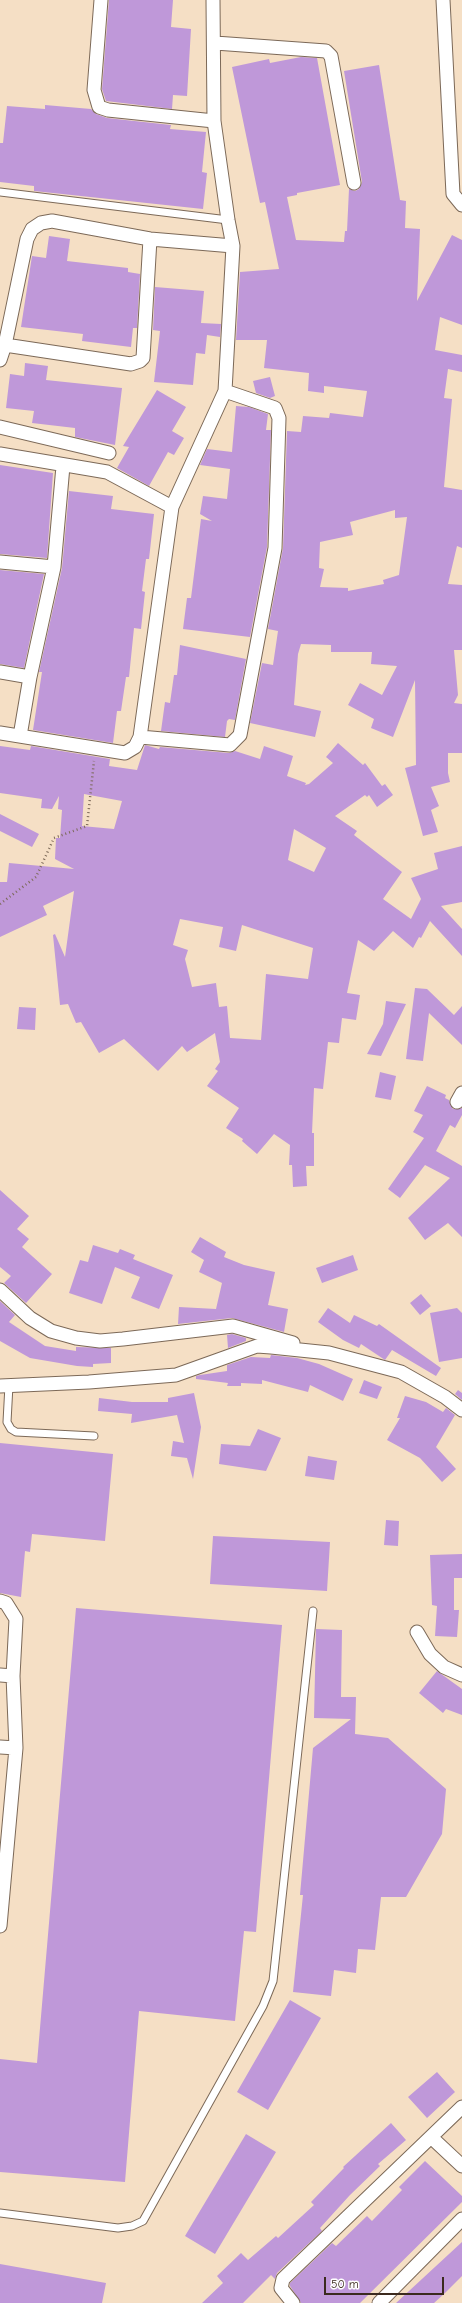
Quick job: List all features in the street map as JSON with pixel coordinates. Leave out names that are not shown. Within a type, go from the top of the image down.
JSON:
[{"type":"street","points":[[101,0],[94,90],[99,107],[108,110],[214,121]]},
{"type":"street","points":[[0,733],[130,752],[135,747],[140,737],[172,507],[225,391],[233,246],[214,121],[215,43],[213,0]]},
{"type":"street","points":[[443,0],[453,194],[462,204]]},
{"type":"street","points":[[215,43],[326,51],[331,56],[354,183]]},
{"type":"street","points":[[0,360],[5,345],[27,239],[32,228],[41,223],[52,222],[150,239],[233,246]]},
{"type":"street","points":[[5,345],[131,364],[140,361],[143,358],[150,239]]},
{"type":"street","points":[[140,737],[230,745],[240,735],[275,548],[274,520],[279,418],[275,408],[225,391]]},
{"type":"street","points":[[0,427],[109,453]]},
{"type":"street","points":[[0,454],[63,466],[107,472],[172,507]]},
{"type":"street","points":[[20,736],[30,677],[54,567],[63,466]]},
{"type":"street","points":[[0,562],[54,567]]},
{"type":"street","points":[[0,672],[30,677]]},
{"type":"street","points":[[0,1290],[30,1318],[50,1331],[76,1338],[100,1341],[233,1326],[401,1372],[445,1397],[462,1410]]},
{"type":"street","points":[[5,1385],[89,1382],[176,1375],[257,1346],[329,1353]]},
{"type":"street","points":[[0,1601],[6,1603],[16,1618],[7,1676],[16,1748],[5,1815],[0,1922]]},
{"type":"street","points":[[417,1632],[430,1654],[444,1667],[462,1675]]},
{"type":"street","points":[[0,1747],[16,1748]]},
{"type":"street","points":[[293,2303],[281,2288],[283,2279],[462,2107]]},
{"type":"street","points":[[431,2137],[462,2166]]},
{"type":"street","points":[[379,2303],[462,2219]]},
{"type":"lane","points":[[0,192],[228,220]]},
{"type":"lane","points":[[5,1385],[7,1422],[11,1429],[16,1432],[94,1436]]},
{"type":"lane","points":[[0,2213],[118,2228],[132,2226],[143,2221],[263,2006],[273,1981],[313,1612]]},
{"type":"path","points":[[0,904],[36,877],[54,838],[87,826],[95,747]]},
{"type":"building","points":[[109,0],[173,0],[171,27],[191,29],[187,96],[173,95],[172,109],[106,101],[102,89]]},
{"type":"building","points":[[301,57],[317,58],[340,185],[297,193],[297,195],[287,197],[296,240],[344,242],[345,231],[347,231],[349,189],[355,191],[359,189],[362,182],[344,71],[379,65],[400,200],[406,201],[405,228],[420,229],[417,301],[452,235],[462,240],[462,325],[440,317],[435,350],[462,355],[462,372],[448,369],[444,398],[452,399],[444,487],[462,490],[462,548],[457,546],[448,584],[462,585],[462,650],[454,650],[458,695],[454,703],[462,704],[462,753],[448,753],[448,773],[450,782],[431,787],[439,806],[431,810],[438,832],[423,836],[405,768],[416,765],[415,680],[393,737],[371,728],[374,719],[348,705],[360,683],[382,695],[397,666],[371,664],[372,652],[331,652],[331,645],[301,644],[298,654],[294,705],[321,711],[315,737],[250,723],[262,663],[273,665],[278,631],[268,629],[283,548],[287,431],[301,432],[303,416],[329,418],[330,413],[363,417],[367,391],[324,386],[324,393],[308,391],[309,373],[264,368],[267,340],[236,340],[240,272],[279,269],[265,202],[260,203],[232,67],[269,59],[270,63]],"holes":[[[395,510],[395,518],[407,517],[399,575],[383,580],[384,584],[348,591],[348,588],[320,587],[324,569],[319,568],[320,542],[353,535],[350,522]]]},
{"type":"building","points":[[45,105],[91,109],[96,114],[107,118],[171,125],[170,129],[206,132],[202,172],[207,173],[203,209],[34,191],[34,186],[0,182],[0,143],[3,143],[7,106],[45,109]]},
{"type":"building","points":[[49,236],[70,239],[67,261],[128,268],[128,272],[140,274],[137,328],[133,328],[131,347],[82,341],[83,334],[21,327],[32,256],[46,258]]},
{"type":"building","points":[[155,287],[204,291],[201,323],[221,324],[220,337],[207,335],[205,354],[196,353],[193,385],[154,382],[160,331],[153,330]]},
{"type":"building","points":[[25,363],[48,366],[46,380],[122,388],[115,445],[75,437],[75,428],[32,423],[34,411],[6,408],[10,374],[24,376]]},
{"type":"building","points":[[270,377],[275,396],[270,398],[256,393],[253,381]]},
{"type":"building","points":[[157,390],[186,407],[172,431],[184,438],[174,455],[168,452],[149,486],[117,468],[129,447],[123,446]]},
{"type":"building","points":[[236,406],[249,407],[268,414],[266,430],[271,430],[267,547],[250,637],[183,629],[187,598],[191,598],[201,519],[212,521],[200,514],[203,496],[227,499],[230,469],[200,465],[207,449],[232,452]]},
{"type":"building","points":[[0,465],[53,473],[47,558],[0,554]]},
{"type":"building","points":[[69,491],[113,496],[111,509],[154,514],[149,559],[146,559],[142,591],[145,592],[141,629],[134,628],[129,677],[126,677],[121,711],[117,711],[113,743],[33,730],[42,672],[39,672],[62,568]]},
{"type":"building","points":[[0,570],[44,574],[24,668],[0,664]]},
{"type":"building","points":[[180,645],[246,659],[235,720],[229,719],[227,721],[225,737],[161,731],[165,702],[170,703],[174,675],[177,675]]},
{"type":"building","points":[[338,743],[363,765],[365,763],[382,786],[385,784],[393,795],[377,807],[369,795],[367,797],[365,795],[335,816],[357,831],[354,835],[402,872],[383,899],[411,919],[421,899],[411,878],[438,869],[434,853],[462,846],[462,902],[441,906],[462,929],[462,956],[430,921],[421,938],[419,937],[413,948],[393,931],[374,951],[358,940],[347,993],[360,995],[356,1020],[342,1018],[339,1043],[328,1042],[323,1089],[314,1088],[312,1133],[314,1133],[314,1166],[306,1166],[307,1186],[293,1187],[292,1165],[289,1165],[290,1145],[274,1134],[257,1154],[242,1141],[243,1139],[226,1128],[239,1108],[207,1086],[218,1071],[215,1069],[220,1062],[215,1033],[187,1052],[182,1046],[158,1071],[124,1039],[99,1053],[81,1022],[76,1023],[68,1004],[60,1005],[53,935],[55,934],[65,957],[74,891],[43,906],[47,915],[0,937],[0,882],[7,882],[9,863],[74,869],[55,859],[56,838],[60,838],[62,810],[58,809],[59,796],[52,809],[41,808],[42,799],[0,793],[0,746],[30,750],[31,746],[110,759],[109,766],[137,770],[145,745],[159,749],[160,747],[229,753],[235,751],[260,759],[264,746],[293,756],[287,776],[306,783],[305,785],[309,784],[333,763],[326,757]],"holes":[[[84,794],[122,801],[114,829],[82,826]],[[294,829],[326,848],[314,872],[288,860]],[[180,919],[223,927],[219,947],[236,951],[242,925],[313,948],[308,979],[266,974],[261,1040],[230,1038],[227,1006],[219,1007],[216,983],[192,987],[185,959],[188,950],[173,945]]]},
{"type":"building","points":[[0,814],[39,834],[32,847],[0,831]]},
{"type":"building","points":[[415,988],[427,989],[454,1015],[462,1006],[462,1045],[429,1013],[423,1061],[406,1059]]},
{"type":"building","points":[[386,1001],[406,1004],[381,1056],[367,1054],[383,1024]]},
{"type":"building","points":[[19,1007],[36,1008],[35,1030],[17,1029]]},
{"type":"building","points":[[380,1072],[396,1076],[391,1100],[375,1097]]},
{"type":"building","points":[[427,1086],[446,1095],[445,1098],[449,1100],[453,1109],[462,1108],[462,1115],[455,1128],[450,1125],[436,1151],[462,1166],[462,1237],[448,1223],[425,1240],[408,1218],[450,1178],[425,1165],[400,1198],[388,1189],[424,1138],[413,1132],[423,1115],[414,1111]]},
{"type":"building","points":[[0,1190],[29,1216],[17,1229],[29,1239],[22,1247],[52,1274],[26,1303],[4,1283],[11,1276],[0,1267]]},
{"type":"building","points":[[200,1237],[226,1252],[224,1257],[244,1265],[275,1272],[268,1305],[288,1309],[284,1332],[232,1318],[178,1324],[179,1307],[216,1309],[222,1283],[199,1272],[204,1260],[191,1252]]},
{"type":"building","points":[[93,1245],[118,1253],[120,1249],[135,1255],[133,1259],[173,1275],[159,1309],[131,1298],[140,1277],[115,1267],[102,1304],[69,1293],[80,1260],[88,1262]]},
{"type":"building","points":[[353,1255],[358,1270],[322,1283],[316,1268]]},
{"type":"building","points":[[421,1294],[431,1306],[420,1315],[410,1303]]},
{"type":"building","points":[[0,1301],[15,1315],[9,1322],[45,1346],[76,1351],[76,1347],[111,1348],[111,1363],[93,1364],[93,1367],[77,1366],[30,1358],[0,1341]]},
{"type":"building","points":[[328,1308],[350,1323],[354,1315],[377,1326],[379,1324],[441,1368],[436,1376],[392,1350],[385,1360],[361,1344],[359,1348],[343,1340],[318,1322]]},
{"type":"building","points":[[457,1308],[462,1313],[462,1358],[439,1362],[430,1313]]},
{"type":"building","points":[[232,1334],[246,1338],[246,1341],[228,1348],[227,1335]]},
{"type":"building","points":[[271,1355],[297,1358],[319,1364],[353,1379],[343,1401],[310,1385],[308,1392],[262,1380],[262,1384],[241,1383],[241,1386],[227,1386],[228,1383],[196,1379],[196,1376],[227,1371],[227,1365],[251,1357],[270,1358]]},
{"type":"building","points":[[364,1380],[382,1387],[377,1399],[359,1393]]},
{"type":"building","points":[[458,1390],[462,1393],[462,1400],[455,1394]]},
{"type":"building","points":[[194,1393],[201,1427],[193,1479],[187,1458],[171,1456],[173,1441],[184,1443],[177,1415],[131,1423],[132,1414],[98,1411],[99,1398],[132,1402],[168,1402],[168,1398]]},
{"type":"building","points":[[405,1396],[426,1402],[443,1412],[446,1408],[455,1415],[436,1447],[456,1469],[442,1482],[420,1458],[387,1440],[400,1418],[397,1418]]},
{"type":"building","points":[[258,1429],[281,1438],[266,1471],[219,1464],[221,1444],[250,1446]]},
{"type":"building","points":[[0,1443],[113,1454],[105,1541],[32,1534],[30,1552],[25,1551],[21,1597],[0,1593]]},
{"type":"building","points":[[308,1456],[337,1461],[334,1480],[305,1476]]},
{"type":"building","points":[[386,1520],[399,1521],[398,1546],[384,1545]]},
{"type":"building","points":[[213,1536],[330,1542],[327,1591],[210,1584]]},
{"type":"building","points":[[462,1554],[462,1578],[454,1578],[454,1610],[459,1610],[457,1637],[435,1636],[437,1606],[432,1605],[430,1555]]},
{"type":"building","points":[[76,1608],[282,1625],[256,1932],[244,1931],[235,2021],[139,2011],[125,2182],[0,2172],[0,2059],[37,2063]]},
{"type":"building","points":[[316,1629],[342,1630],[341,1697],[356,1697],[355,1734],[388,1738],[446,1789],[442,1834],[406,1897],[381,1897],[375,1950],[358,1949],[356,1973],[334,1970],[331,1996],[293,1992],[303,1895],[300,1895],[313,1748],[351,1719],[314,1718]]},
{"type":"building","points":[[437,1671],[462,1689],[462,1715],[446,1709],[443,1713],[419,1693]]},
{"type":"building","points":[[290,2000],[321,2018],[268,2110],[237,2092]]},
{"type":"building","points":[[437,2072],[455,2092],[427,2118],[408,2097]]},
{"type":"building","points":[[391,2123],[406,2140],[378,2164],[380,2166],[350,2195],[320,2228],[322,2231],[277,2273],[275,2279],[271,2275],[243,2303],[202,2303],[223,2283],[217,2276],[241,2253],[248,2260],[276,2236],[278,2238],[314,2205],[311,2202],[344,2168],[343,2167]]},
{"type":"building","points":[[246,2134],[276,2152],[215,2254],[185,2236]]},
{"type":"building","points":[[425,2161],[462,2196],[462,2202],[360,2303],[301,2303],[290,2286],[290,2283],[332,2243],[336,2246],[367,2216],[372,2221],[402,2190],[399,2187]]},
{"type":"building","points":[[462,2242],[462,2276],[445,2293],[434,2303],[396,2303]]},
{"type":"building","points":[[0,2264],[106,2283],[102,2303],[0,2303]]}]
